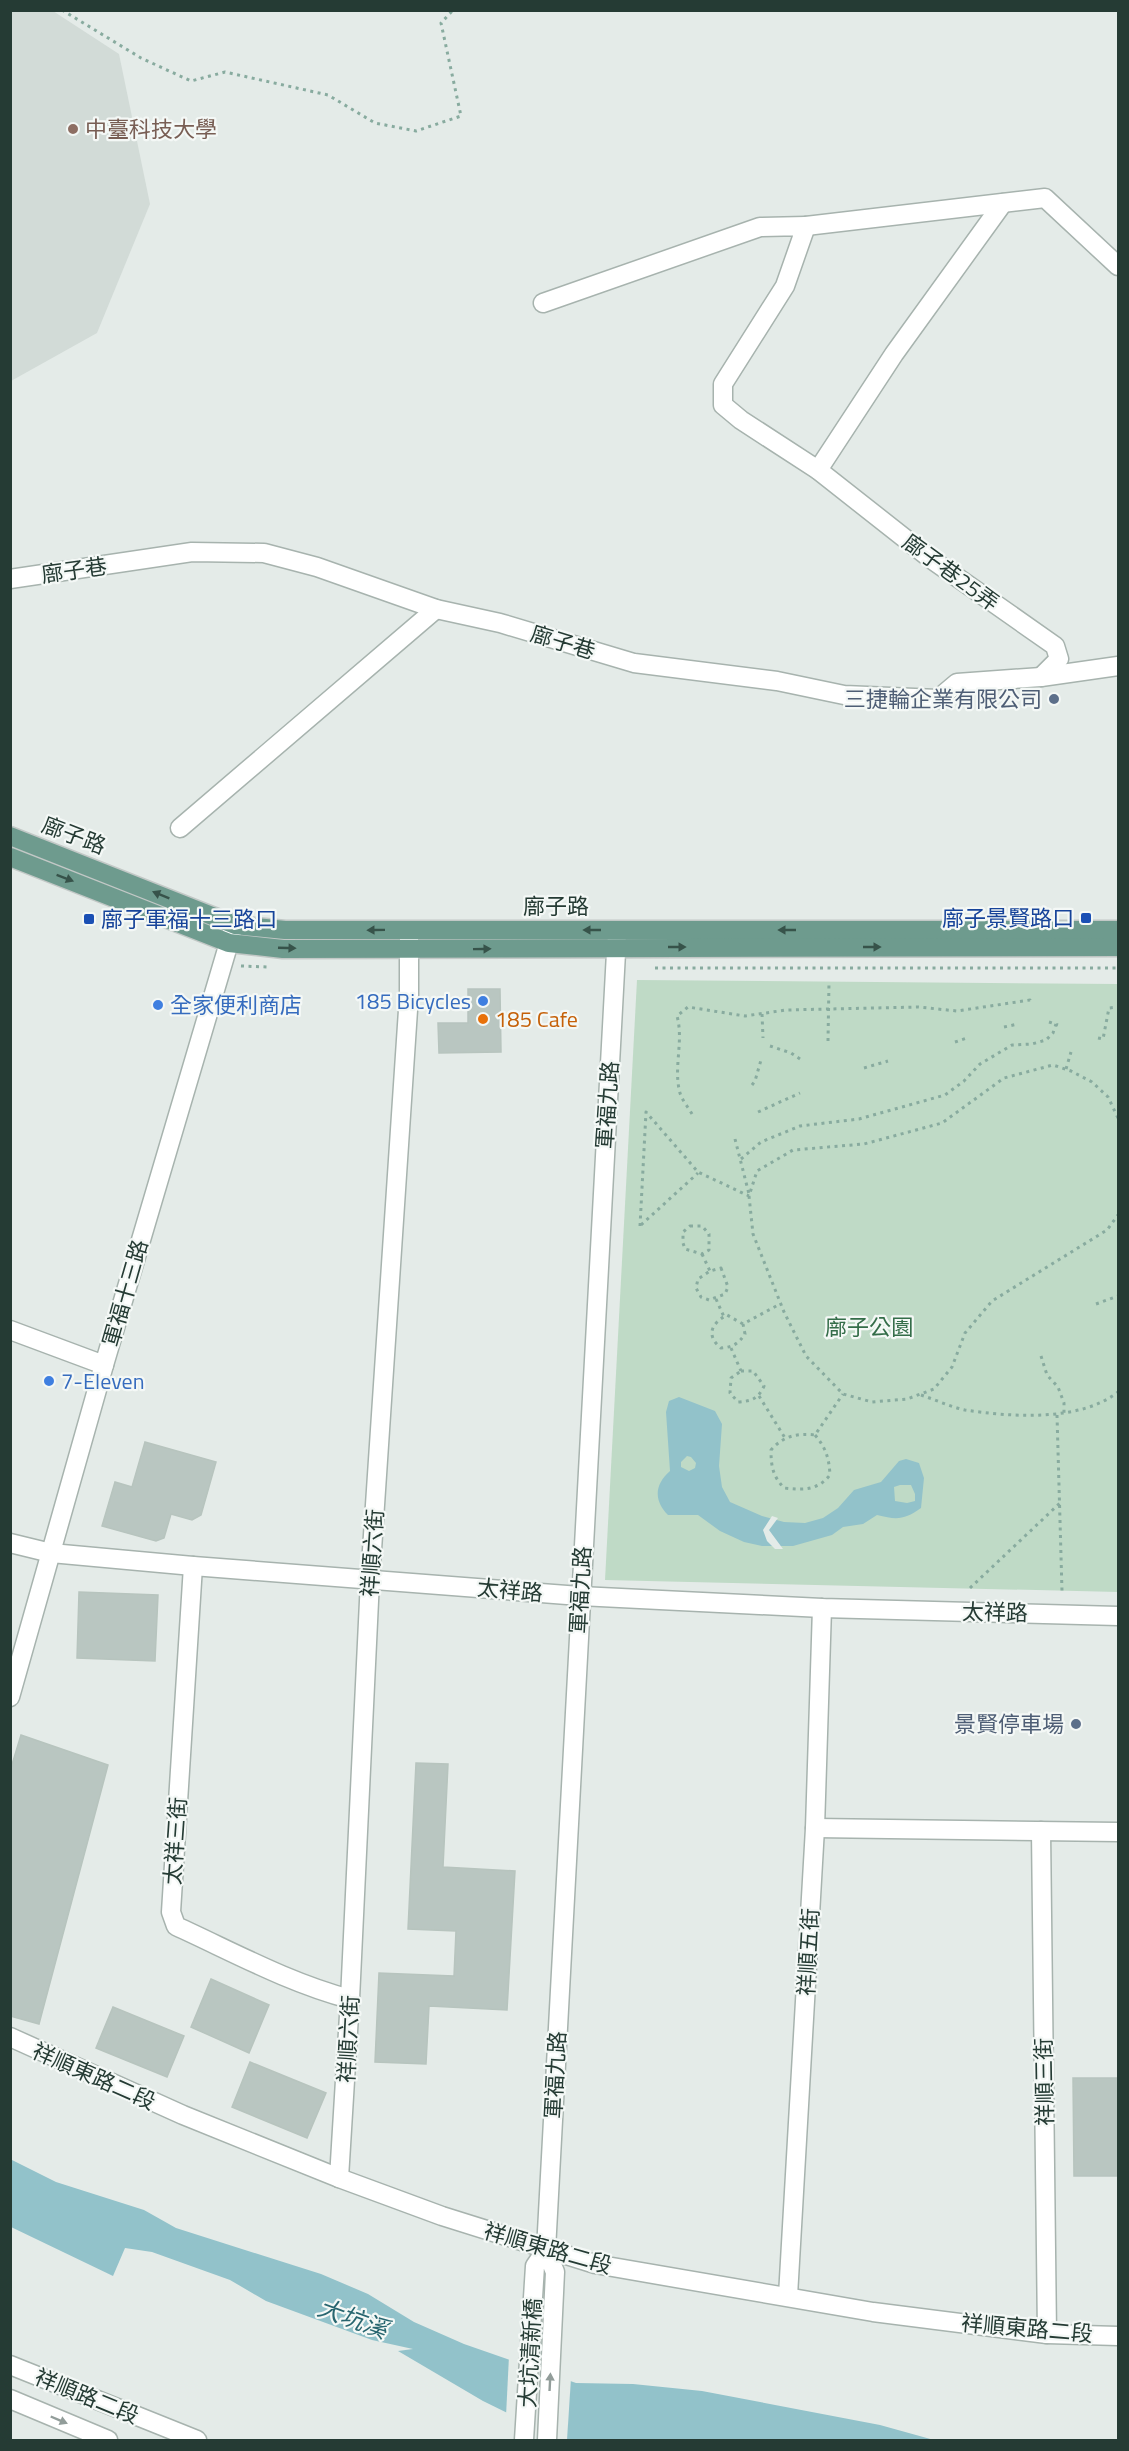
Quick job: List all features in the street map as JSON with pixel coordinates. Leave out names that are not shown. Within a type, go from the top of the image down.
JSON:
[{"type":"main road","name":"廍子路","points":[[10,836],[235,925],[285,930],[409,929],[617,938],[1119,947]]},
{"type":"main road","name":"廍子路","points":[[10,857],[229,943],[283,949],[410,950],[617,938],[1119,930]]},
{"type":"street","points":[[543,303],[760,227],[806,226],[1045,198],[1119,266]]},
{"type":"street","points":[[818,470],[894,354],[1003,203]]},
{"type":"street","name":"廍子巷25弄","points":[[806,226],[785,286],[723,384],[723,405],[741,420],[818,470],[931,559],[1055,646],[1059,660],[1041,676]]},
{"type":"street","name":"廍子巷","points":[[10,579],[192,552],[264,553],[317,567],[436,609],[500,623],[634,663],[777,681],[844,695],[938,699],[957,683],[1041,676],[1119,666]]},
{"type":"street","points":[[180,828],[436,609]]},
{"type":"street","name":"軍福十三路","points":[[10,1697],[104,1365],[235,925]]},
{"type":"street","name":"祥順六街","points":[[339,2178],[370,1580],[409,995],[409,929]]},
{"type":"street","name":"軍福九路","points":[[555,2272],[546,2250],[617,938]]},
{"type":"street","points":[[10,1330],[104,1365]]},
{"type":"street","name":"太祥路","points":[[10,1543],[51,1553],[580,1596],[822,1608],[1119,1616]]},
{"type":"street","name":"太祥三街","points":[[193,1566],[171,1912],[176,1926],[292,1979],[324,1992],[350,1999]]},
{"type":"street","name":"祥順五街","points":[[788,2296],[815,1828],[822,1608]]},
{"type":"street","points":[[815,1828],[1119,1832]]},
{"type":"street","name":"祥順三街","points":[[1041,1831],[1047,2334]]},
{"type":"street","name":"祥順東路二段","points":[[10,2037],[183,2115],[339,2178],[546,2250],[595,2264],[873,2312],[1047,2334],[1119,2336]]},
{"type":"street","name":"大坑清新橋","points":[[525,2440],[535,2266],[546,2250]]},
{"type":"street","name":"大坑清新橋","points":[[547,2440],[555,2272]]},
{"type":"street","name":"祥順路二段","points":[[10,2365],[158,2433],[197,2440]]},
{"type":"street","name":"祥順路二段","points":[[10,2399],[108,2440]]},
{"type":"path","points":[[62,10],[141,58],[191,81],[225,72],[328,95],[375,123],[416,131],[461,116],[441,23],[453,10]]},
{"type":"path","points":[[828,1041],[829,982]]},
{"type":"path","points":[[692,1114],[680,1094],[678,1071],[681,1036],[677,1016],[682,1010],[694,1007],[745,1016],[786,1010],[918,1007],[957,1011],[1030,1000],[1030,1002]]},
{"type":"path","points":[[1098,1038],[1103,1039],[1109,1008],[1119,1007]]},
{"type":"path","points":[[762,1014],[763,1038]]},
{"type":"path","points":[[741,1159],[761,1142],[800,1126],[859,1119],[945,1095],[964,1081],[980,1064],[1012,1045],[1032,1044],[1046,1040],[1057,1025],[1050,1022]]},
{"type":"path","points":[[1004,1028],[1018,1024]]},
{"type":"path","points":[[955,1042],[967,1038]]},
{"type":"path","points":[[770,1046],[791,1053],[800,1059]]},
{"type":"path","points":[[1066,1069],[1071,1052]]},
{"type":"path","points":[[752,1085],[761,1060]]},
{"type":"path","points":[[864,1068],[888,1061]]},
{"type":"path","points":[[749,1196],[757,1171],[793,1150],[864,1144],[942,1123],[1004,1077],[1053,1065],[1092,1082],[1108,1097],[1117,1110],[1119,1118]]},
{"type":"path","points":[[758,1112],[800,1093]]},
{"type":"path","points":[[698,1172],[640,1226],[646,1112],[698,1172],[749,1196]]},
{"type":"path","points":[[735,1138],[749,1196],[753,1234],[780,1304],[806,1356],[843,1394],[872,1402],[907,1399],[934,1389],[952,1367],[965,1333],[992,1301],[1107,1230],[1119,1215]]},
{"type":"path","points":[[1114,1221],[1119,1224]]},
{"type":"path","points":[[702,1254],[708,1250],[708,1234],[702,1226],[690,1226],[684,1232],[685,1249],[702,1254],[710,1271]]},
{"type":"path","points":[[721,1268],[728,1287],[725,1294],[716,1299],[708,1300],[701,1297],[696,1288],[698,1279],[710,1271],[721,1268]]},
{"type":"path","points":[[1096,1304],[1119,1296]]},
{"type":"path","points":[[716,1299],[724,1317]]},
{"type":"path","points":[[743,1324],[780,1304]]},
{"type":"path","points":[[727,1315],[743,1324],[745,1334],[739,1343],[730,1348],[721,1348],[714,1343],[711,1331],[716,1321],[724,1317],[727,1315]]},
{"type":"path","points":[[730,1348],[741,1371]]},
{"type":"path","points":[[1041,1356],[1047,1375],[1058,1387],[1064,1403],[1064,1413]]},
{"type":"path","points":[[741,1371],[753,1371],[764,1386],[759,1396],[751,1401],[738,1402],[730,1393],[731,1378],[741,1371]]},
{"type":"path","points":[[920,1395],[963,1409],[1006,1414],[1057,1415],[1108,1400],[1119,1392]]},
{"type":"path","points":[[815,1435],[843,1394]]},
{"type":"path","points":[[759,1396],[785,1439]]},
{"type":"path","points":[[1057,1415],[1062,1591]]},
{"type":"path","points":[[799,1433],[815,1435],[826,1447],[830,1461],[830,1475],[822,1485],[805,1490],[784,1488],[774,1477],[771,1450],[779,1441],[799,1433]]},
{"type":"path","points":[[970,1588],[1060,1503]]},
{"type":"shaded area","name":"中臺科技大學","points":[[11,10],[53,11],[119,54],[150,204],[97,333],[11,381]]},
{"type":"green space","name":"廍子公園","points":[[637,980],[1118,984],[1118,1592],[605,1580]]},
{"type":"water","points":[[679,1397],[715,1411],[722,1424],[719,1466],[722,1487],[730,1502],[762,1516],[784,1522],[805,1523],[823,1518],[838,1508],[854,1490],[881,1482],[899,1461],[906,1459],[919,1463],[924,1478],[921,1508],[900,1518],[877,1515],[863,1524],[843,1527],[832,1535],[793,1546],[762,1546],[744,1542],[720,1531],[698,1515],[668,1515],[660,1504],[658,1493],[661,1482],[670,1471],[666,1412],[669,1401]],"holes":[[[687,1456],[696,1463],[695,1468],[689,1471],[681,1467],[681,1462]],[[911,1485],[915,1501],[907,1503],[895,1501],[894,1487]]]},
{"type":"water","name":"大坑溪","points":[[10,2159],[56,2182],[144,2210],[176,2228],[321,2274],[368,2294],[414,2322],[464,2344],[576,2383],[633,2384],[702,2391],[880,2425],[934,2440],[563,2440],[483,2401],[398,2351],[413,2349],[372,2340],[266,2301],[230,2280],[152,2252],[125,2248],[113,2276],[11,2227]]},
{"type":"pier","points":[[772,1516],[778,1518],[769,1530],[783,1549],[775,1549],[767,1541],[763,1530]]},
{"type":"pier","points":[[509,2356],[571,2378],[567,2440],[556,2440],[506,2416]]},
{"type":"building","points":[[468,989],[500,989],[501,1052],[439,1053],[438,1023],[468,1023]]},
{"type":"building","points":[[145,1442],[216,1462],[201,1515],[192,1520],[171,1514],[164,1538],[156,1541],[102,1526],[115,1482],[132,1487]]},
{"type":"building","points":[[79,1592],[158,1595],[155,1661],[77,1658]]},
{"type":"building","points":[[21,1735],[108,1765],[39,2024],[10,2016],[10,1771]]},
{"type":"building","points":[[416,1763],[448,1764],[443,1867],[515,1871],[507,2010],[429,2006],[426,2064],[375,2062],[379,1973],[454,1976],[456,1931],[408,1929]]},
{"type":"building","points":[[211,1979],[269,2005],[249,2053],[191,2027]]},
{"type":"building","points":[[113,2007],[184,2036],[167,2077],[96,2048]]},
{"type":"building","points":[[250,2062],[326,2093],[307,2138],[232,2107]]},
{"type":"building","points":[[1073,2078],[1119,2078],[1119,2176],[1074,2176]]},
{"type":"place","name":"中臺科技大學","points":[[73,129]]},
{"type":"place","name":"三捷輪企業有限公司","points":[[1054,699]]},
{"type":"place","name":"廍子景賢路口","points":[[1086,918]]},
{"type":"place","name":"廍子軍福十三路口","points":[[89,919]]},
{"type":"place","name":"185 Bicycles","points":[[483,1001]]},
{"type":"place","name":"全家便利商店","points":[[158,1005]]},
{"type":"place","name":"185 Cafe","points":[[483,1019]]},
{"type":"place","name":"7-Eleven","points":[[49,1381]]},
{"type":"place","name":"景賢停車場","points":[[1076,1724]]}]
